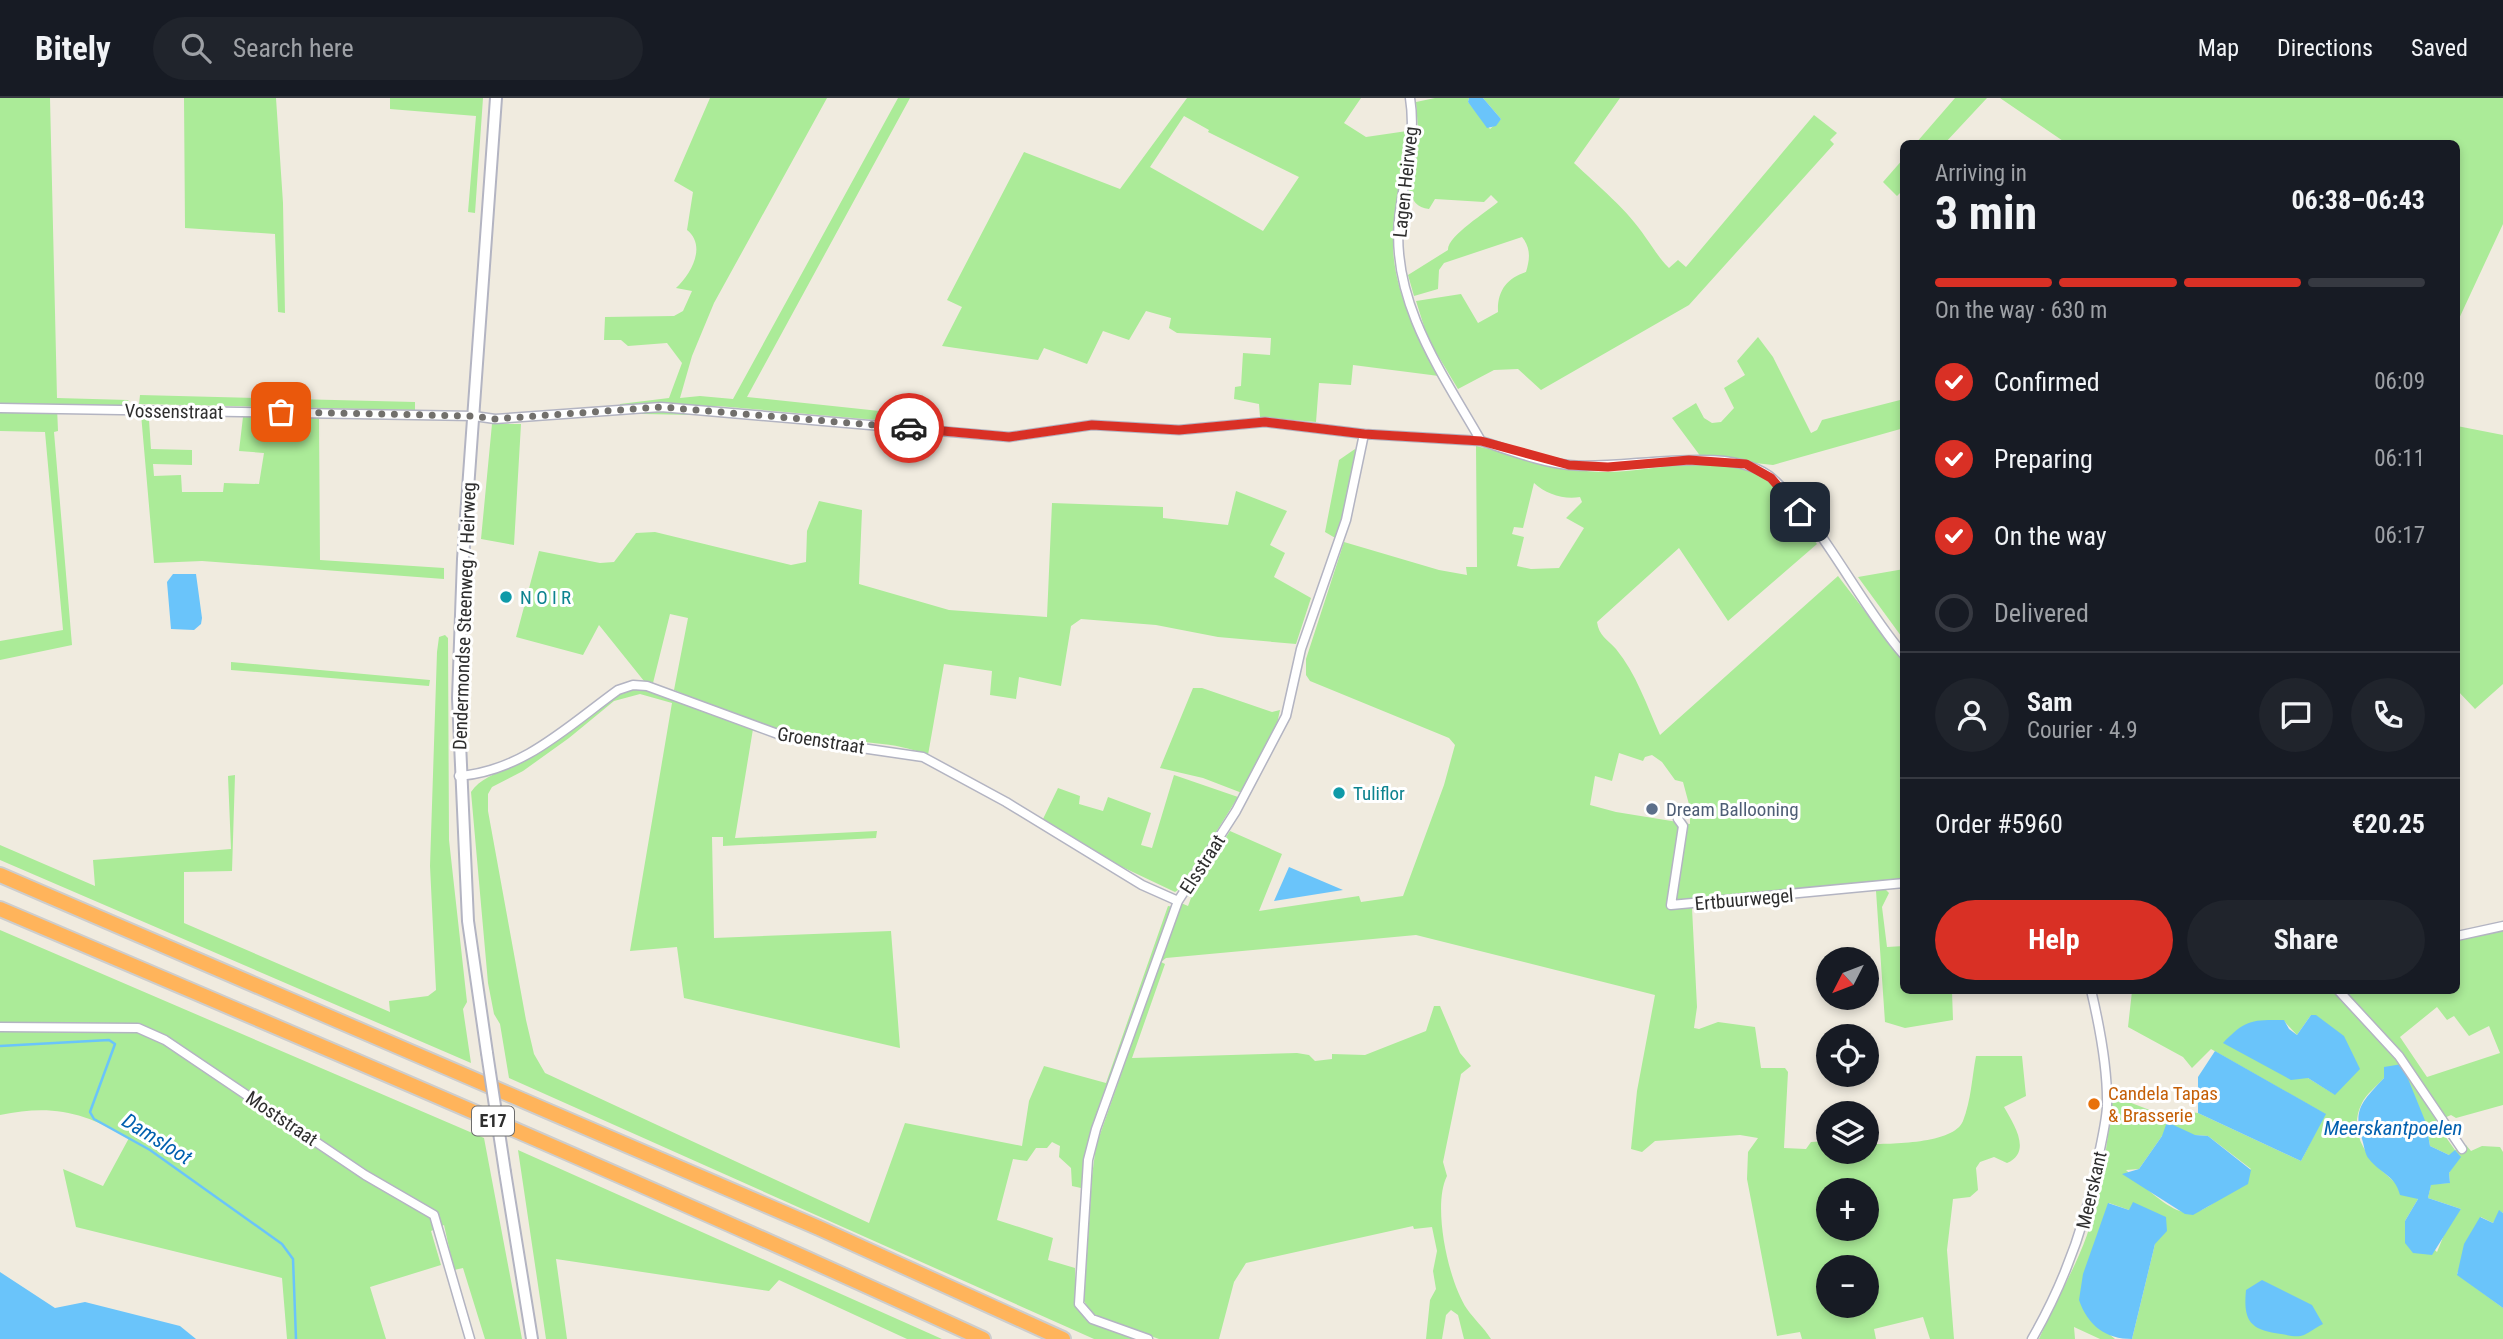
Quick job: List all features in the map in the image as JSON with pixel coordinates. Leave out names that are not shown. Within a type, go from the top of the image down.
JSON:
[{"type":"highway","name":"E17","points":[[0,875],[806,1223],[1063,1339]]},
{"type":"highway","name":"E17","points":[[0,909],[345,1055],[813,1261],[983,1339]]},
{"type":"main road","name":"Dendermondse Steenweg / Heirweg","points":[[496,98],[460,642],[459,776],[468,921],[532,1339]]},
{"type":"street","name":"Lagen Heirweg","points":[[1410,98],[1413,137],[1399,218],[1400,268],[1426,346],[1481,441]]},
{"type":"street","name":"Vossenstraat","points":[[0,408],[474,416],[495,419],[661,407],[1009,437],[1092,425],[1179,430],[1265,422],[1364,434],[1481,441]]},
{"type":"street","name":"Elsstraat","points":[[1148,1339],[1093,1319],[1079,1304],[1088,1160],[1096,1129],[1178,901],[1236,811],[1286,716],[1301,649],[1346,520],[1364,434]]},
{"type":"street","points":[[1481,441],[1569,465],[1608,467],[1689,460],[1754,466],[1771,478],[1787,495],[1900,650]]},
{"type":"street","name":"Groenstraat","points":[[459,776],[484,774],[520,760],[618,691],[633,685],[647,686],[786,737],[923,757],[1006,802],[1142,884],[1178,901]]},
{"type":"street","name":"Ertbuurwegel","points":[[1678,819],[1683,826],[1671,905],[1900,883]]},
{"type":"street","points":[[2460,935],[2503,926]]},
{"type":"street","name":"Meerskant","points":[[2032,1339],[2080,1239],[2089,1209],[2103,1135],[2107,1108],[2106,1081],[2092,994]]},
{"type":"street","points":[[2342,994],[2399,1056],[2462,1149]]},
{"type":"street","name":"Moststraat","points":[[0,1027],[138,1028],[165,1040],[365,1175],[434,1215],[470,1339]]},
{"type":"green space","points":[[0,98],[50,98],[57,398],[128,400],[133,408],[57,407],[58,431],[54,432],[72,645],[0,660],[0,641],[63,630],[45,432],[0,431]]},
{"type":"green space","points":[[184,98],[276,98],[283,203],[285,313],[278,312],[275,234],[185,228]]},
{"type":"green space","points":[[390,98],[483,98],[475,213],[468,212],[476,116],[390,109]]},
{"type":"green space","points":[[710,98],[827,98],[714,303],[692,356],[680,398],[700,396],[733,399],[898,98],[910,98],[747,397],[889,412],[888,421],[718,406],[696,406],[696,415],[642,414],[641,405],[620,407],[620,404],[669,398],[682,363],[667,343],[628,346],[621,340],[604,340],[605,317],[674,316],[683,311],[692,291],[676,288],[695,260],[696,244],[687,230],[693,192],[674,181]]},
{"type":"green space","points":[[1187,98],[1361,98],[1344,123],[1366,137],[1407,131],[1395,216],[1394,261],[1408,313],[1439,376],[1353,365],[1351,385],[1319,383],[1316,422],[1260,417],[1259,404],[1234,399],[1235,387],[1241,386],[1243,353],[1270,355],[1271,338],[1177,333],[1169,328],[1171,318],[1146,311],[1129,340],[1103,331],[1087,364],[1044,348],[1038,360],[942,346],[962,307],[947,300],[1024,152],[1120,189]],"holes":[[[1184,116],[1209,130],[1208,132],[1299,177],[1263,231],[1150,167]]]},
{"type":"green space","points":[[1435,98],[1469,98],[1468,102],[1490,129],[1501,119],[1483,98],[1620,98],[1574,163],[1631,218],[1669,268],[1678,260],[1686,267],[1814,115],[1837,133],[1830,140],[1834,144],[1689,305],[1541,390],[1518,369],[1494,370],[1458,389],[1428,339],[1416,301],[1461,294],[1478,323],[1498,312],[1499,298],[1504,286],[1526,272],[1529,254],[1522,237],[1444,263],[1439,270],[1438,289],[1414,296],[1408,275],[1448,250],[1449,244],[1460,231],[1498,202],[1491,195],[1484,202],[1435,199],[1429,209],[1421,207],[1413,200],[1409,190],[1418,129],[1416,102]]},
{"type":"green space","points":[[1955,98],[1987,98],[1948,140],[1919,140]]},
{"type":"green space","points":[[2000,98],[2503,98],[2503,224],[2460,317],[2460,140],[2062,140]]},
{"type":"green space","points":[[1900,163],[1900,193],[1897,196],[1883,182]]},
{"type":"green space","points":[[1758,337],[1773,357],[1811,433],[1817,430],[1822,420],[1900,400],[1900,429],[1773,465],[1701,457],[1672,418],[1696,403],[1704,418],[1712,423],[1721,422],[1734,408],[1724,388],[1745,375],[1737,361]]},
{"type":"green space","points":[[140,395],[415,402],[415,410],[139,404]]},
{"type":"green space","points":[[141,414],[189,414],[189,418],[149,420],[151,449],[192,450],[192,465],[153,464],[154,476],[181,475],[182,492],[223,492],[224,483],[259,484],[264,453],[239,451],[243,417],[319,418],[320,560],[444,568],[444,579],[202,561],[154,563]]},
{"type":"green space","points":[[492,424],[521,424],[514,545],[481,539]]},
{"type":"green space","points":[[2460,427],[2503,435],[2503,684],[2475,709],[2460,693]]},
{"type":"green space","points":[[1476,446],[1585,471],[1619,472],[1715,463],[1733,465],[1750,469],[1768,481],[1787,502],[1817,544],[1728,621],[1679,548],[1597,622],[1602,634],[1629,668],[1660,735],[1838,576],[1900,657],[1900,881],[1685,901],[1692,908],[1697,1007],[1694,1028],[1699,1029],[1718,1022],[1755,1027],[1761,1068],[1785,1068],[1788,1072],[1784,1148],[1806,1149],[1811,1142],[1816,1142],[1816,1164],[1879,1164],[1879,1144],[1920,1141],[1957,1129],[1966,1113],[1976,1056],[2022,1056],[2026,1096],[2004,1107],[2019,1137],[2019,1152],[2007,1163],[1994,1157],[1980,1162],[1976,1168],[1978,1190],[1970,1197],[1953,1199],[1947,1250],[1954,1339],[1930,1339],[1923,1317],[1874,1329],[1876,1339],[1802,1339],[1800,1332],[1777,1336],[1747,1179],[1748,1152],[1758,1138],[1740,1135],[1655,1141],[1642,1152],[1631,1149],[1637,1091],[1655,995],[1416,935],[1166,958],[1161,962],[1165,964],[1132,1058],[1297,1053],[1309,1055],[1315,1061],[1332,1059],[1332,1054],[1365,1055],[1426,1031],[1434,1006],[1440,1006],[1460,1053],[1471,1066],[1461,1074],[1443,1162],[1447,1176],[1441,1205],[1444,1243],[1460,1296],[1491,1339],[1464,1339],[1458,1315],[1451,1310],[1446,1315],[1442,1339],[1426,1339],[1430,1300],[1436,1289],[1433,1271],[1437,1251],[1432,1227],[1414,1229],[1413,1226],[1246,1263],[1234,1282],[1219,1339],[1159,1339],[1093,1315],[1084,1301],[1096,1146],[1181,903],[1188,906],[1191,898],[1188,896],[1230,831],[1282,854],[1259,911],[1359,896],[1361,902],[1403,896],[1444,785],[1455,745],[1449,738],[1310,681],[1306,675],[1306,659],[1344,542],[1439,570],[1467,575],[1466,567],[1477,567]],"holes":[[[1534,483],[1544,490],[1568,498],[1580,497],[1582,502],[1566,518],[1584,528],[1559,568],[1531,569],[1517,566],[1524,537],[1512,534],[1514,527],[1523,528]],[[1619,753],[1643,761],[1645,757],[1652,755],[1662,762],[1675,780],[1683,782],[1690,808],[1690,824],[1590,805],[1595,776],[1612,781]]]},
{"type":"green space","points":[[1355,449],[1337,539],[1325,532],[1339,460]]},
{"type":"green space","points":[[1236,491],[1287,511],[1270,545],[1285,553],[1274,577],[1311,598],[1296,644],[1218,637],[1156,625],[1081,619],[1071,626],[1061,686],[1019,677],[1016,699],[990,695],[992,671],[944,664],[928,755],[889,745],[803,735],[765,725],[674,690],[688,618],[670,614],[653,683],[644,681],[599,625],[583,655],[516,637],[539,551],[600,563],[614,562],[636,533],[655,532],[791,565],[806,562],[807,531],[819,501],[862,510],[859,584],[949,610],[1047,617],[1052,503],[1163,507],[1163,518],[1228,525]]},
{"type":"green space","points":[[1900,570],[1900,635],[1858,577]]},
{"type":"green space","points":[[445,635],[448,638],[449,840],[467,1002],[463,1009],[471,1063],[0,860],[0,845],[95,886],[93,860],[231,849],[228,776],[235,775],[232,871],[184,872],[184,923],[390,1012],[389,1001],[428,996],[436,990],[430,866],[437,652],[439,637]]},
{"type":"green space","points":[[231,662],[430,680],[429,686],[231,670]]},
{"type":"green space","points":[[1193,688],[1202,688],[1272,712],[1280,710],[1277,724],[1242,793],[1203,778],[1160,768]]},
{"type":"green space","points":[[642,689],[753,729],[735,838],[877,831],[876,838],[723,846],[723,837],[712,837],[714,938],[891,931],[900,1048],[684,998],[677,947],[630,951],[672,703],[640,694],[614,701],[523,771],[492,787],[488,794],[488,811],[526,1020],[534,1054],[545,1073],[869,1223],[905,1123],[1022,1146],[1029,1101],[1044,1066],[1106,1083],[1168,906],[1174,907],[1087,1144],[1081,1188],[1072,1186],[1071,1168],[1059,1157],[1060,1146],[1052,1142],[1047,1148],[1036,1148],[1027,1161],[1013,1159],[997,1220],[1053,1238],[1048,1260],[1075,1268],[1076,1301],[1085,1319],[1137,1339],[1094,1339],[509,1078],[500,1024],[494,1014],[488,983],[471,792],[482,781],[539,751],[598,706],[628,691]]},
{"type":"green space","points":[[1174,775],[1238,797],[1181,888],[1175,892],[1118,865],[1043,819],[1058,788],[1080,796],[1079,804],[1103,811],[1108,797],[1151,813],[1141,845],[1152,848]]},
{"type":"green space","points":[[1885,889],[1889,893],[1882,907],[1887,947],[1900,946],[1900,994],[1952,994],[1953,1020],[1905,1028],[1885,1022],[1876,891]]},
{"type":"green space","points":[[0,930],[484,1138],[522,1339],[485,1339],[463,1268],[454,1270],[444,1225],[431,1231],[441,1265],[370,1287],[386,1339],[287,1339],[282,1278],[76,1227],[63,1169],[103,1186],[129,1138],[97,1122],[67,1113],[36,1110],[0,1115]]},
{"type":"green space","points":[[2503,930],[2503,1105],[2456,1118],[2451,1115],[2435,1122],[2455,1150],[2466,1145],[2471,1151],[2482,1146],[2500,1147],[2503,1152],[2503,1213],[2500,1211],[2493,1223],[2481,1217],[2457,1274],[2503,1308],[2503,1339],[2132,1339],[2155,1244],[2129,1210],[2109,1203],[2109,1334],[2115,1339],[2100,1339],[2074,1327],[2075,1339],[2039,1339],[2087,1235],[2097,1201],[2113,1096],[2189,1125],[2191,1112],[2198,1113],[2301,1161],[2325,1114],[2211,1049],[2192,1068],[2183,1057],[2128,1027],[2132,994],[2460,994],[2460,939]],"holes":[[[2437,1007],[2447,1020],[2454,1016],[2469,1036],[2489,1026],[2500,1053],[2427,1077],[2400,1037]],[[2311,1015],[2334,1094],[2308,1078],[2283,1020],[2297,1035]],[[2384,1078],[2426,1123],[2430,1146],[2449,1155],[2455,1163],[2449,1173],[2450,1183],[2431,1184],[2428,1198],[2461,1209],[2448,1225],[2437,1252],[2405,1221],[2418,1199],[2371,1159],[2358,1132],[2357,1118],[2362,1103]],[[2162,1136],[2208,1136],[2251,1169],[2215,1202],[2190,1213],[2177,1210],[2163,1202],[2126,1170],[2139,1169]]]},
{"type":"green space","points":[[518,1150],[942,1339],[907,1339],[779,1280],[769,1291],[556,1259],[567,1339],[546,1339]]},
{"type":"water","points":[[1469,98],[1483,98],[1501,119],[1496,126],[1487,128],[1468,102]]},
{"type":"water","points":[[173,574],[196,574],[202,618],[201,624],[194,630],[171,629],[167,582]]},
{"type":"water","points":[[1289,867],[1343,890],[1274,901]]},
{"type":"water","name":"Meerskantpoelen","points":[[2311,1015],[2316,1015],[2344,1036],[2360,1069],[2335,1095],[2308,1078],[2291,1080],[2223,1043],[2244,1025],[2257,1021],[2284,1020],[2289,1029],[2297,1035]]},
{"type":"water","name":"Meerskantpoelen","points":[[2215,1051],[2326,1114],[2301,1161],[2198,1113],[2198,1077]]},
{"type":"water","name":"Meerskantpoelen","points":[[2402,1064],[2426,1123],[2430,1146],[2449,1155],[2455,1150],[2461,1157],[2449,1173],[2450,1183],[2431,1185],[2428,1198],[2461,1209],[2432,1255],[2413,1253],[2405,1243],[2405,1221],[2418,1199],[2400,1195],[2395,1183],[2369,1159],[2359,1128],[2359,1112],[2371,1092],[2384,1078],[2384,1067]]},
{"type":"water","points":[[2167,1122],[2195,1135],[2208,1136],[2251,1170],[2248,1184],[2193,1215],[2185,1214],[2122,1174],[2139,1169],[2162,1136]]},
{"type":"water","points":[[2133,1202],[2166,1217],[2167,1231],[2155,1244],[2132,1339],[2114,1337],[2099,1329],[2087,1317],[2079,1300],[2083,1274],[2108,1203],[2129,1210]]},
{"type":"water","points":[[2499,1210],[2503,1213],[2503,1308],[2457,1275],[2464,1244],[2480,1217],[2493,1223]]},
{"type":"water","points":[[0,1272],[55,1308],[85,1302],[180,1326],[196,1339],[0,1339]]},
{"type":"water","points":[[2262,1280],[2312,1305],[2323,1324],[2298,1336],[2270,1332],[2256,1326],[2251,1322],[2246,1309],[2246,1290]]},
{"type":"waterway","name":"Damsloot","points":[[0,1046],[109,1040],[115,1044],[90,1112],[94,1119],[150,1150],[282,1244],[293,1259],[296,1339]]},
{"type":"way so far","points":[[281,412],[474,416],[495,419],[661,407],[909,428]]},
{"type":"place","name":"N O I R","points":[[506,597]]},
{"type":"place","name":"Tuliflor","points":[[1339,793]]},
{"type":"place","name":"Dream Ballooning","points":[[1652,809]]},
{"type":"place","name":"Candela Tapas & Brasserie","points":[[2094,1104]]},
{"type":"route","points":[[909,428],[1028,437],[1092,425],[1179,430],[1265,422],[1364,434],[1481,441],[1523,455],[1569,465],[1608,467],[1662,461],[1716,461],[1754,466],[1771,478],[1800,512]]}]
